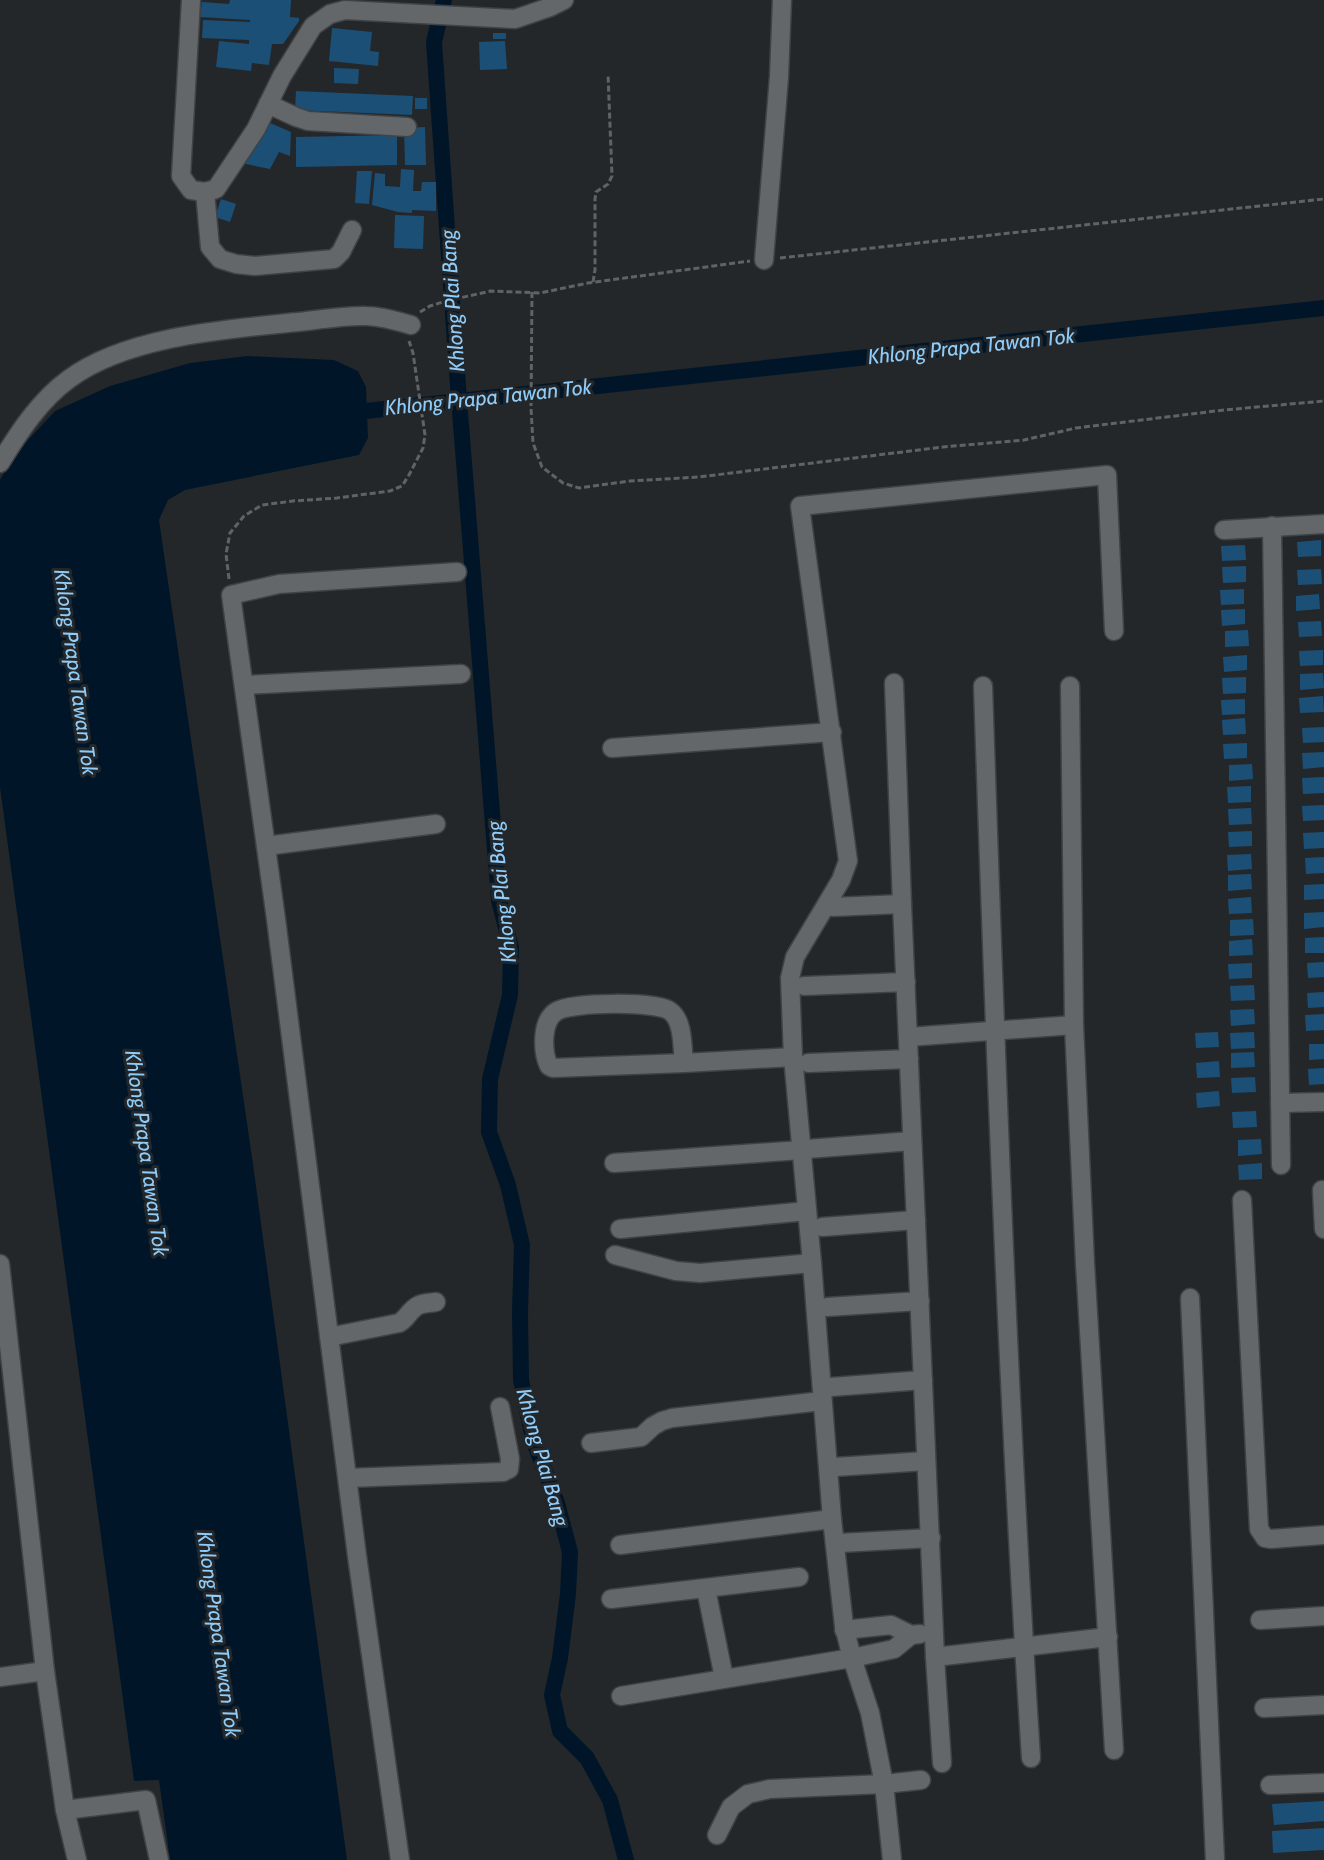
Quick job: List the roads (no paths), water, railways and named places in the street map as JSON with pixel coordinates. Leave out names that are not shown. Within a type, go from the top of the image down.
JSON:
[{"type":"street","points":[[191,0],[181,176],[191,190],[205,192],[216,189],[256,129],[282,76],[313,26],[330,14],[345,10],[515,19],[550,8],[564,0]]},
{"type":"street","points":[[765,251],[779,77],[782,0]]},
{"type":"street","points":[[268,104],[308,121],[407,127]]},
{"type":"street","points":[[205,192],[210,247],[220,259],[236,264],[255,266],[334,259],[341,252],[352,231]]},
{"type":"street","points":[[0,463],[40,406],[69,379],[96,362],[130,350],[174,338],[354,317],[390,319],[411,325]]},
{"type":"street","points":[[892,1860],[884,1784],[870,1713],[844,1630],[832,1519],[826,1394],[807,1211],[800,1060],[790,978],[795,957],[841,880],[848,861],[800,506],[1107,475],[1114,631]]},
{"type":"street","points":[[1224,530],[1324,525]]},
{"type":"street","points":[[1272,526],[1281,1165]]},
{"type":"street","points":[[400,1860],[231,595],[279,584],[457,572]]},
{"type":"street","points":[[244,685],[462,674]]},
{"type":"street","points":[[894,683],[926,1461],[942,1763]]},
{"type":"street","points":[[983,686],[994,1032],[1031,1758]]},
{"type":"street","points":[[1070,686],[1074,1025],[1114,1750]]},
{"type":"street","points":[[612,748],[832,732]]},
{"type":"street","points":[[266,846],[436,824]]},
{"type":"street","points":[[833,907],[902,904]]},
{"type":"street","points":[[804,986],[906,982]]},
{"type":"street","points":[[684,1063],[679,1024],[670,1011],[658,1006],[606,1004],[566,1007],[555,1012],[548,1021],[545,1032],[546,1060],[549,1066],[554,1068],[909,1059]]},
{"type":"street","points":[[908,1037],[1074,1025]]},
{"type":"street","points":[[1280,1103],[1324,1102]]},
{"type":"street","points":[[614,1163],[912,1141]]},
{"type":"street","points":[[1322,1190],[1324,1229]]},
{"type":"street","points":[[1242,1200],[1260,1529],[1265,1538],[1271,1539],[1324,1535]]},
{"type":"street","points":[[620,1229],[807,1211]]},
{"type":"street","points":[[822,1227],[916,1220]]},
{"type":"street","points":[[615,1255],[686,1272],[700,1273],[812,1263]]},
{"type":"street","points":[[0,1264],[45,1671],[65,1810],[77,1860]]},
{"type":"street","points":[[1190,1298],[1215,1860]]},
{"type":"street","points":[[827,1307],[920,1301]]},
{"type":"street","points":[[329,1337],[399,1323],[421,1304],[436,1302]]},
{"type":"street","points":[[591,1443],[641,1437],[653,1426],[672,1418],[923,1380]]},
{"type":"street","points":[[348,1478],[503,1472],[508,1469],[510,1459],[500,1407]]},
{"type":"street","points":[[835,1467],[926,1461]]},
{"type":"street","points":[[620,1545],[832,1519]]},
{"type":"street","points":[[840,1544],[931,1538]]},
{"type":"street","points":[[612,1599],[799,1577]]},
{"type":"street","points":[[706,1589],[724,1678]]},
{"type":"street","points":[[1260,1620],[1324,1616]]},
{"type":"street","points":[[844,1630],[891,1625],[911,1635],[934,1633]]},
{"type":"street","points":[[621,1696],[852,1658],[894,1648],[911,1635]]},
{"type":"street","points":[[935,1657],[1108,1637]]},
{"type":"street","points":[[0,1677],[45,1671]]},
{"type":"street","points":[[1264,1708],[1324,1704]]},
{"type":"street","points":[[717,1835],[731,1807],[747,1794],[770,1789],[921,1780]]},
{"type":"street","points":[[1270,1785],[1324,1783]]},
{"type":"street","points":[[65,1810],[146,1800],[159,1860]]},
{"type":"water","points":[[247,356],[334,360],[358,371],[366,387],[368,438],[359,455],[185,490],[168,500],[159,520],[253,1164],[347,1860],[170,1860],[159,1780],[134,1781],[0,787],[0,480],[14,455],[55,411],[110,386],[190,363]]},
{"type":"waterway","name":"Khlong Plai Bang","points":[[444,0],[434,42],[459,400],[499,900],[511,948],[510,995],[490,1079],[489,1132],[508,1185],[522,1245],[521,1380],[533,1439],[557,1503],[570,1552],[568,1594],[560,1658],[552,1695],[560,1731],[587,1758],[610,1800],[626,1860]]},
{"type":"waterway","name":"Khlong Prapa Tawan Tok","points":[[347,413],[1324,308]]}]
